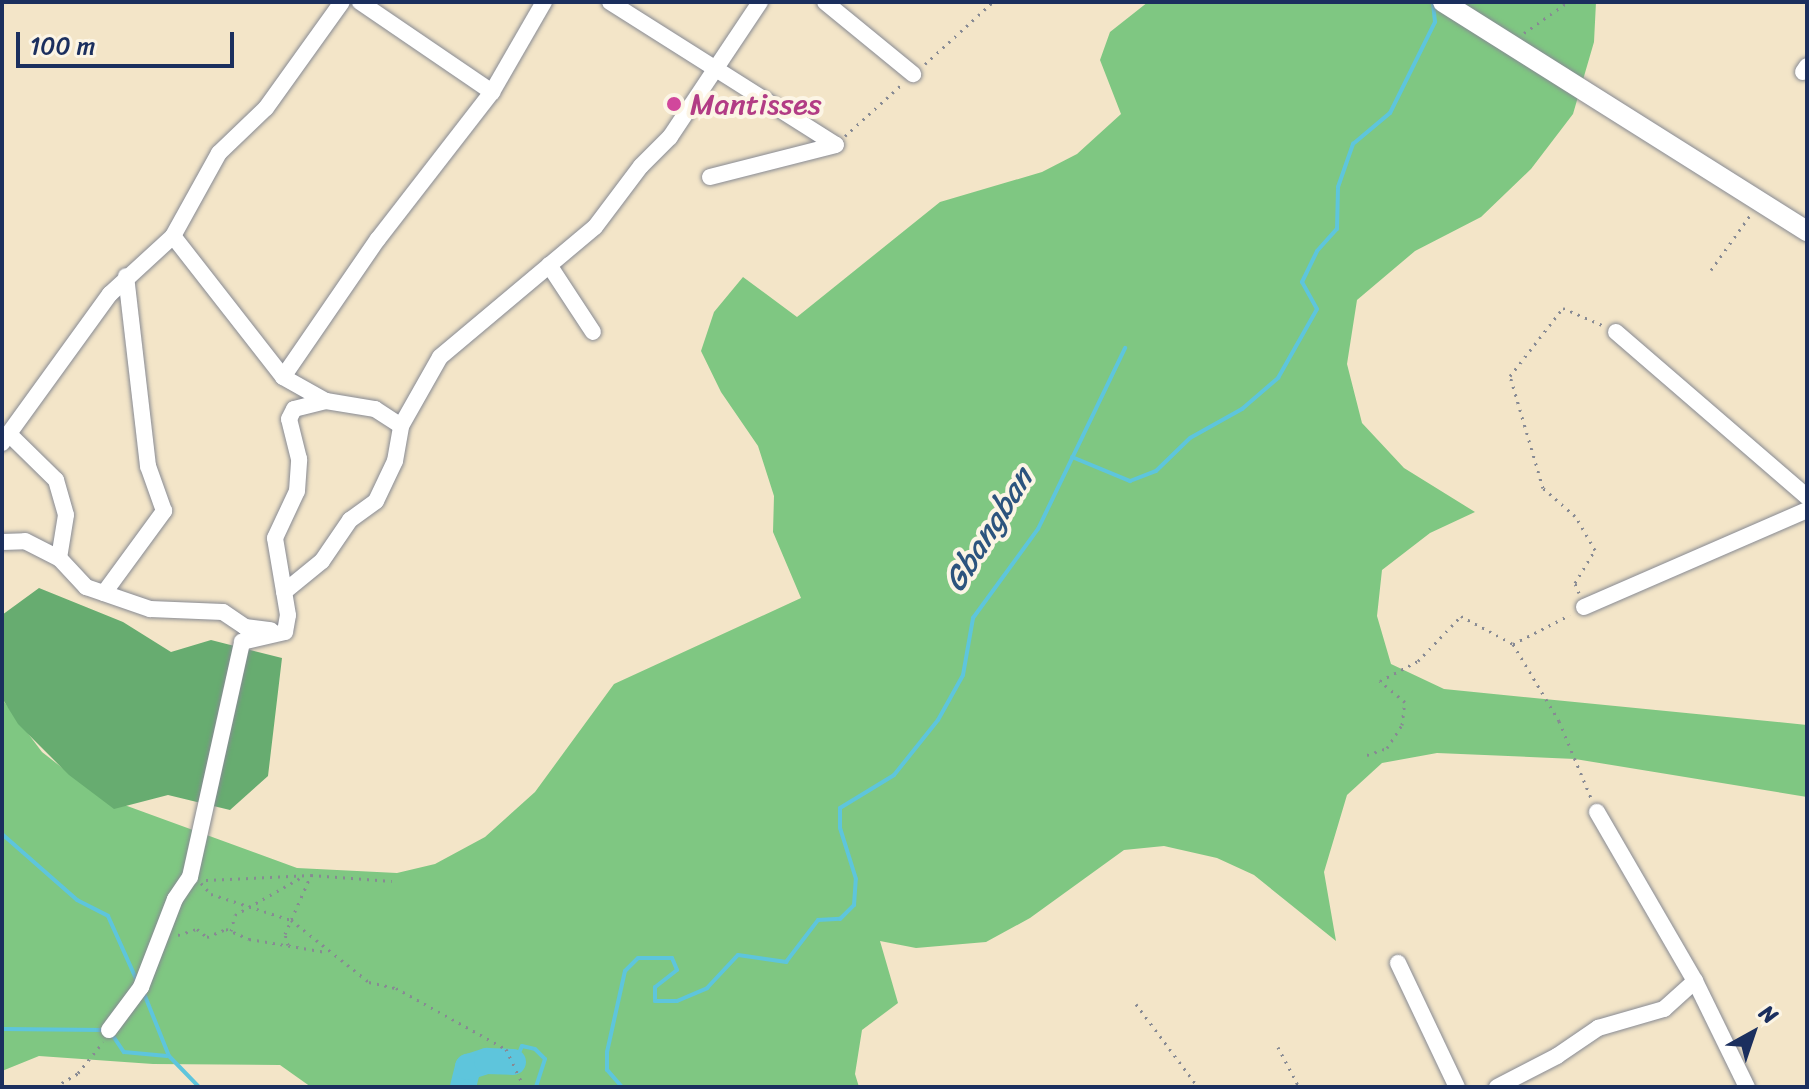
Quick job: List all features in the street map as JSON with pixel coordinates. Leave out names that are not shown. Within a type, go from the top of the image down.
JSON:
[{"type":"street","points":[[59,558],[66,515],[56,480],[5,439],[126,276],[173,236],[219,153],[266,108],[342,2]]},
{"type":"street","points":[[360,2],[492,92]]},
{"type":"street","points":[[283,377],[378,239],[492,92],[544,2]]},
{"type":"street","points":[[610,2],[715,72],[836,145],[710,177]]},
{"type":"street","points":[[284,592],[322,561],[350,520],[376,501],[395,461],[401,426],[440,357],[595,227],[641,166],[670,137],[760,2]]},
{"type":"street","points":[[825,2],[913,74]]},
{"type":"street","points":[[1443,2],[1807,231]]},
{"type":"street","points":[[173,236],[283,377],[326,401],[375,409],[401,426]]},
{"type":"street","points":[[549,265],[593,332]]},
{"type":"street","points":[[104,593],[164,511],[148,466],[126,276]]},
{"type":"street","points":[[1616,332],[1807,497]]},
{"type":"street","points":[[285,632],[284,592],[275,530],[297,491],[299,459],[289,419],[294,409],[326,401]]},
{"type":"street","points":[[1584,607],[1807,510]]},
{"type":"street","points":[[2,542],[25,541],[59,558],[86,587],[150,609],[223,612],[245,627],[285,632]]},
{"type":"street","points":[[109,1030],[141,987],[162,940],[175,899],[190,877],[224,739],[222,722],[242,642],[285,632]]},
{"type":"street","points":[[1597,812],[1695,981],[1747,1087]]},
{"type":"street","points":[[1398,963],[1457,1087]]},
{"type":"street","points":[[1497,1087],[1557,1056],[1598,1028],[1664,1009],[1695,981]]},
{"type":"path","points":[[1511,43],[1568,2]]},
{"type":"path","points":[[1711,270],[1760,201]]},
{"type":"path","points":[[1513,644],[1584,607],[1575,583],[1595,550],[1575,516],[1543,488],[1510,376],[1563,308],[1616,332]]},
{"type":"path","points":[[1367,755],[1387,748],[1402,725],[1405,702],[1380,681],[1418,661],[1461,616],[1513,644],[1559,721],[1597,812]]},
{"type":"path","points":[[190,877],[222,882],[311,875],[392,881]]},
{"type":"path","points":[[231,931],[235,915],[250,904],[311,875]]},
{"type":"path","points":[[288,946],[285,934],[311,875]]},
{"type":"path","points":[[190,877],[211,894],[250,904],[291,920],[369,982],[396,988],[506,1049],[524,1087]]},
{"type":"path","points":[[162,940],[197,929],[207,937],[231,931],[330,953]]},
{"type":"path","points":[[1136,1004],[1198,1087]]},
{"type":"path","points":[[55,1087],[95,1056],[109,1030]]},
{"type":"path","points":[[1278,1047],[1299,1087]]},
{"type":"green space","points":[[1148,2],[1596,2],[1594,42],[1573,114],[1531,169],[1481,217],[1415,251],[1357,300],[1347,364],[1362,423],[1404,468],[1475,512],[1430,533],[1382,570],[1377,616],[1391,664],[1444,689],[1807,725],[1807,797],[1575,759],[1437,753],[1382,763],[1347,795],[1324,872],[1336,941],[1254,875],[1217,858],[1164,846],[1124,850],[1030,918],[986,942],[916,948],[880,941],[898,1003],[862,1030],[855,1074],[859,1087],[311,1087],[280,1065],[153,1064],[39,1056],[2,1071],[2,699],[42,752],[97,795],[297,868],[397,873],[435,864],[485,837],[535,792],[614,684],[801,598],[773,532],[774,496],[758,446],[721,392],[701,351],[714,312],[743,277],[797,317],[940,202],[1042,172],[1077,154],[1121,114],[1100,60],[1110,32]]},
{"type":"green space","points":[[39,588],[123,622],[171,652],[211,640],[282,658],[268,776],[230,810],[168,795],[114,809],[69,775],[18,724],[2,698],[2,615]]},
{"type":"waterway","points":[[1072,457],[1130,481],[1156,471],[1190,438],[1242,409],[1278,378],[1317,309],[1302,282],[1317,251],[1337,229],[1338,187],[1353,144],[1390,113],[1435,22],[1433,2]]},
{"type":"waterway","name":"Gbangban","points":[[622,1087],[607,1070],[607,1052],[625,971],[638,958],[672,958],[677,970],[655,987],[655,1001],[677,1001],[707,988],[738,955],[786,962],[818,920],[840,919],[854,905],[856,879],[840,828],[840,808],[894,775],[938,720],[963,675],[973,618],[1038,529],[1125,348]]},
{"type":"waterway","points":[[2,834],[77,900],[108,916],[138,983]]},
{"type":"waterway","points":[[143,991],[169,1056],[199,1087]]},
{"type":"waterway","points":[[2,1029],[104,1030]]},
{"type":"waterway","points":[[111,1033],[124,1052],[167,1056]]},
{"type":"waterway","name":"Gbangban","points":[[516,1060],[522,1046],[535,1049],[545,1059],[536,1087]]},
{"type":"waterway","name":"Gbangban","points":[[463,1087],[468,1067],[487,1061],[513,1062]]},
{"type":"place","name":"Mantisses","points":[[674,104]]}]
